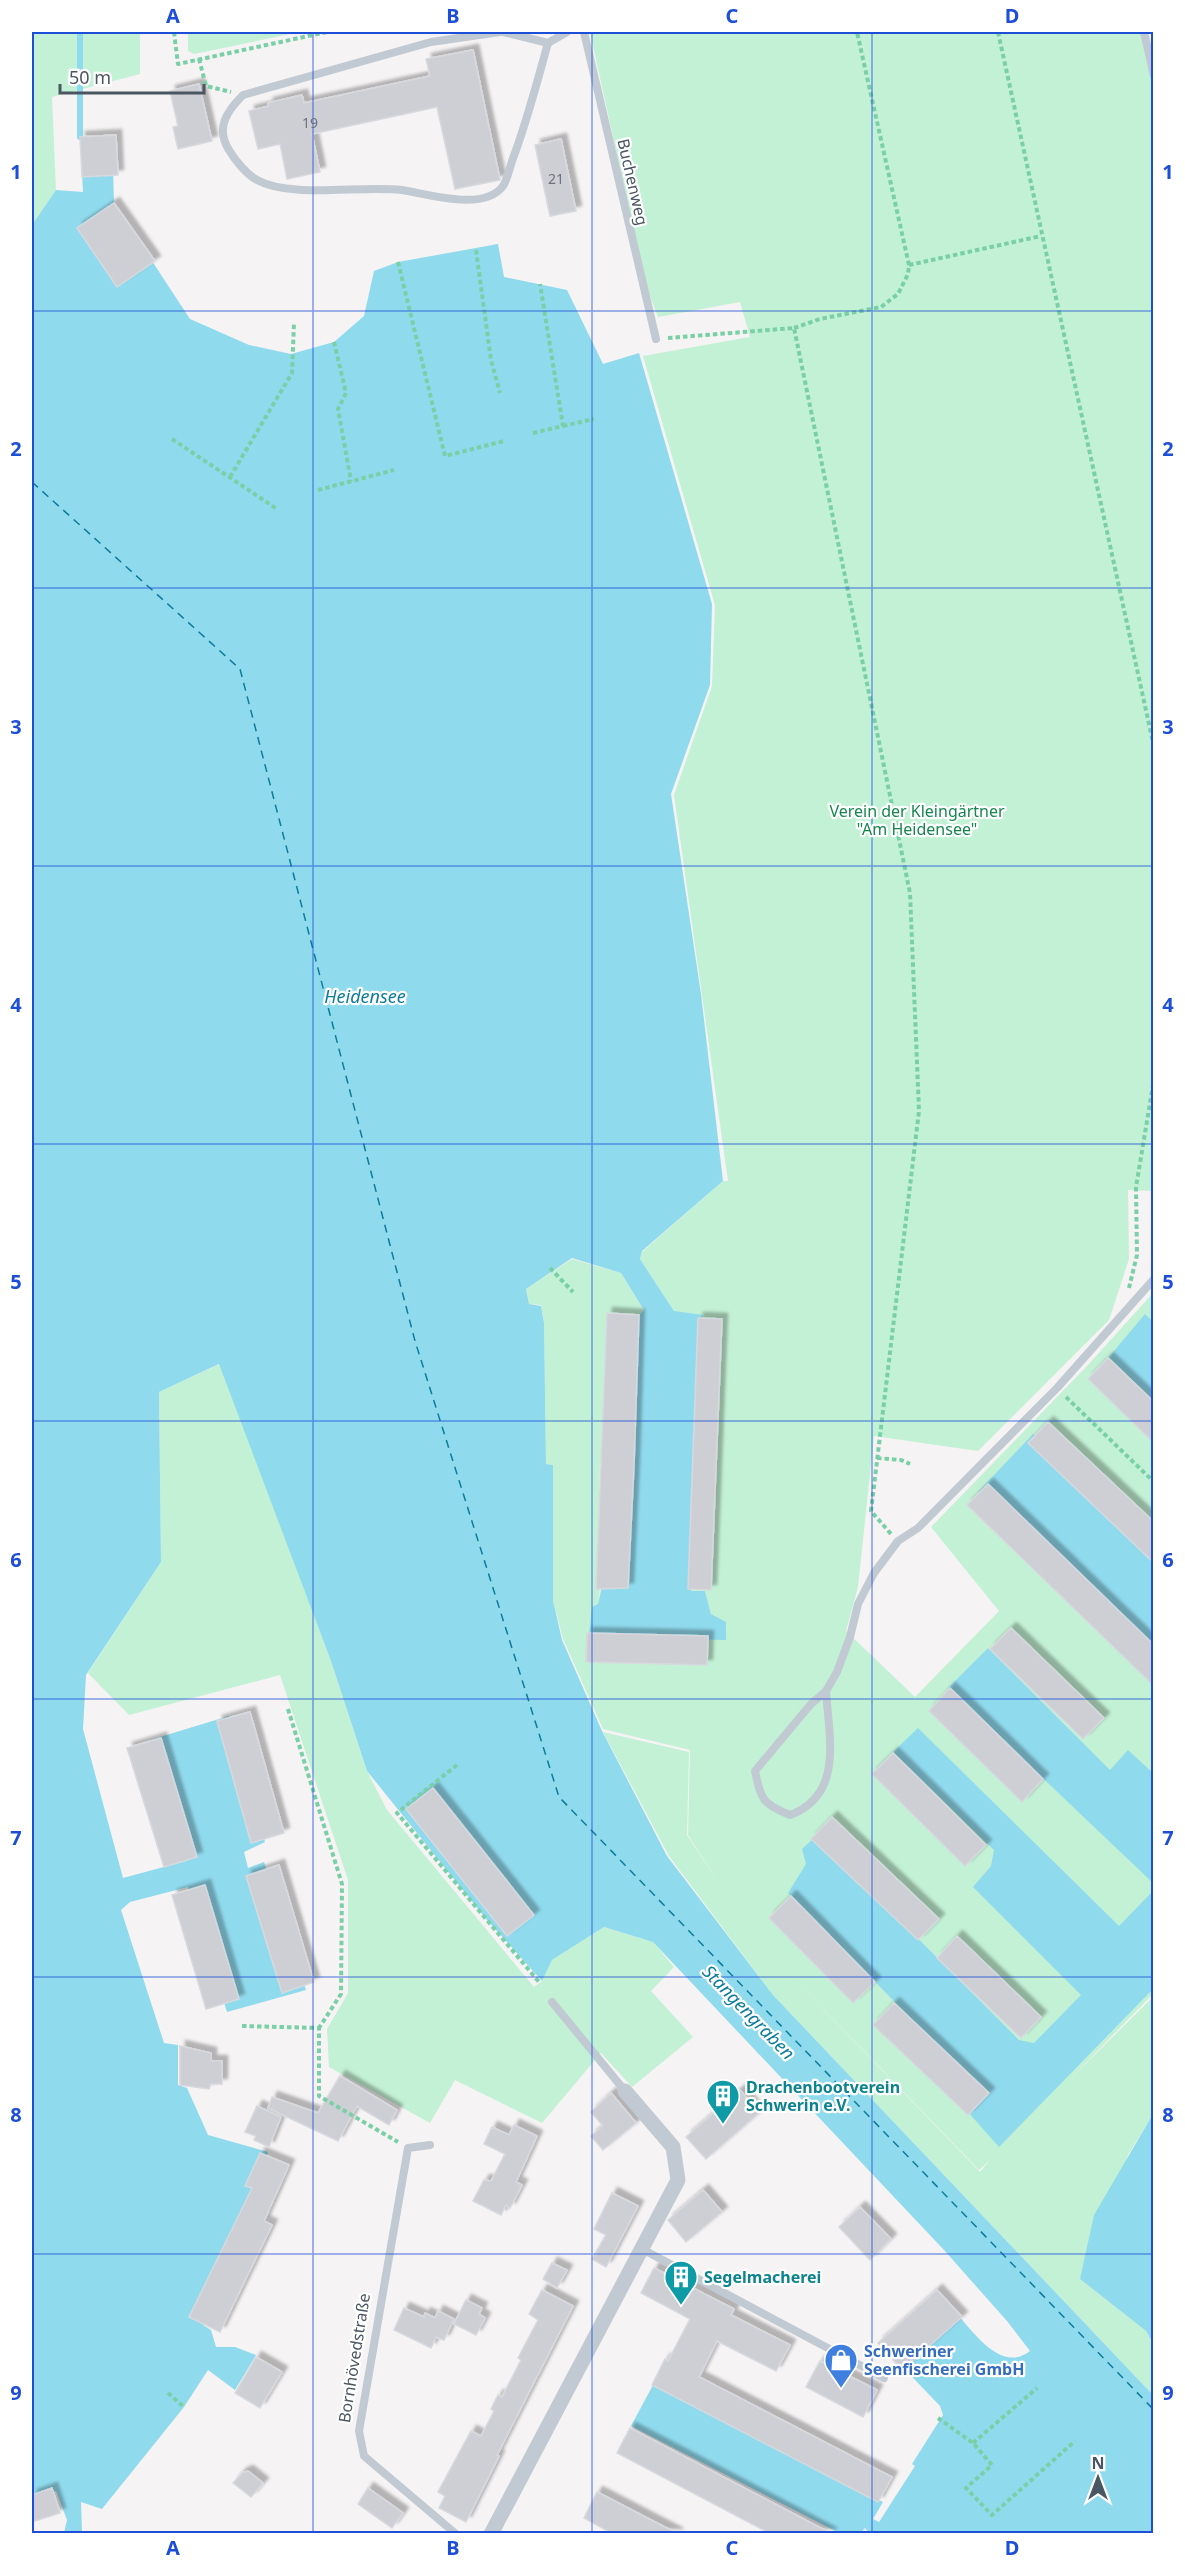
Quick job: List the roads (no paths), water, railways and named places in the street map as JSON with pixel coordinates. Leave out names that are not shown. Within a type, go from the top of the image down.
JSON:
[{"type":"street","points":[[491,2534],[678,2180],[673,2147],[625,2091]]},
{"type":"lane","points":[[548,42],[519,144],[503,186],[491,196],[465,200],[396,189],[289,189],[256,180],[235,160],[225,143],[222,122],[243,94],[430,42],[501,32],[548,42],[567,32]]},
{"type":"lane","name":"Buchenweg","points":[[584,32],[656,339]]},
{"type":"lane","points":[[1144,32],[1154,76]]},
{"type":"lane","points":[[826,1691],[830,1762],[825,1786],[806,1809],[790,1815],[771,1807],[760,1794],[755,1770],[811,1704],[826,1691],[837,1672],[858,1604],[874,1574],[898,1541],[918,1528],[1057,1388],[1154,1280]]},
{"type":"lane","points":[[552,2002],[625,2091]]},
{"type":"lane","name":"Bornhövedstraße","points":[[430,2145],[408,2148],[359,2431],[364,2456],[456,2534]]},
{"type":"lane","points":[[642,2249],[884,2378]]},
{"type":"water","name":"Heidensee","points":[[112,135],[114,203],[190,319],[249,345],[291,354],[334,342],[364,316],[374,271],[398,262],[498,244],[504,277],[567,290],[603,364],[639,353],[712,604],[710,685],[671,794],[701,994],[723,1181],[642,1251],[640,1259],[674,1311],[703,1315],[691,1591],[705,1591],[711,1614],[726,1622],[726,1640],[589,1637],[592,1607],[598,1604],[634,1438],[639,1315],[644,1310],[621,1273],[572,1258],[526,1289],[529,1304],[541,1306],[544,1323],[546,1464],[553,1465],[553,1600],[562,1640],[602,1731],[667,1856],[773,1995],[1153,2395],[1154,2533],[870,2534],[865,2528],[861,2533],[839,2533],[631,2426],[653,2385],[883,2502],[873,2519],[879,2522],[915,2466],[912,2464],[943,2415],[940,2406],[899,2363],[955,2312],[979,2339],[998,2354],[1019,2357],[1030,2351],[1007,2321],[944,2250],[653,1942],[604,1927],[552,1960],[542,1981],[487,1920],[367,1771],[331,1661],[219,1364],[159,1392],[161,1562],[86,1675],[83,1729],[123,1878],[186,1861],[150,1740],[229,1716],[265,1842],[244,1852],[248,1868],[264,1862],[306,1990],[227,2012],[188,1887],[130,1902],[121,1910],[164,2043],[178,2045],[178,2085],[187,2088],[208,2135],[268,2152],[247,2208],[256,2213],[203,2325],[211,2330],[216,2347],[235,2347],[256,2355],[235,2390],[208,2370],[184,2407],[102,2509],[81,2502],[82,2533],[64,2533],[67,2520],[56,2491],[32,2499],[32,225],[56,190],[83,192],[80,137]]},
{"type":"water","points":[[1145,1314],[1153,1322],[1153,1400],[1109,1357]]},
{"type":"water","points":[[1033,1434],[1153,1548],[1153,1658],[978,1492]]},
{"type":"water","points":[[988,1648],[1110,1770],[1128,1750],[1153,1773],[1153,1883],[948,1688]]},
{"type":"water","points":[[918,1728],[1119,1926],[1153,1891],[1153,1989],[999,2147],[968,2112],[985,2094],[788,1893],[806,1864],[802,1849],[816,1836],[1019,2040],[1034,2043],[1081,1995],[973,1887],[991,1866],[994,1850],[893,1752]]},
{"type":"water","points":[[1153,2114],[1153,2343],[1146,2331],[1080,2279],[1094,2215]]},
{"type":"waterway","points":[[80,32],[80,137]]},
{"type":"place","name":"Drachenbootverein Schwerin e.V.","points":[[723,2125]]},
{"type":"place","name":"Segelmacherei","points":[[681,2306]]},
{"type":"place","name":"Schweriner Seenfischerei GmbH","points":[[841,2389]]},
{"type":"park label","name":"Verein der Kleingärtner \"Am Heidensee\"","points":[[917,820]]},
{"type":"water label","name":"Stangengraben","points":[[749,2012]]}]
